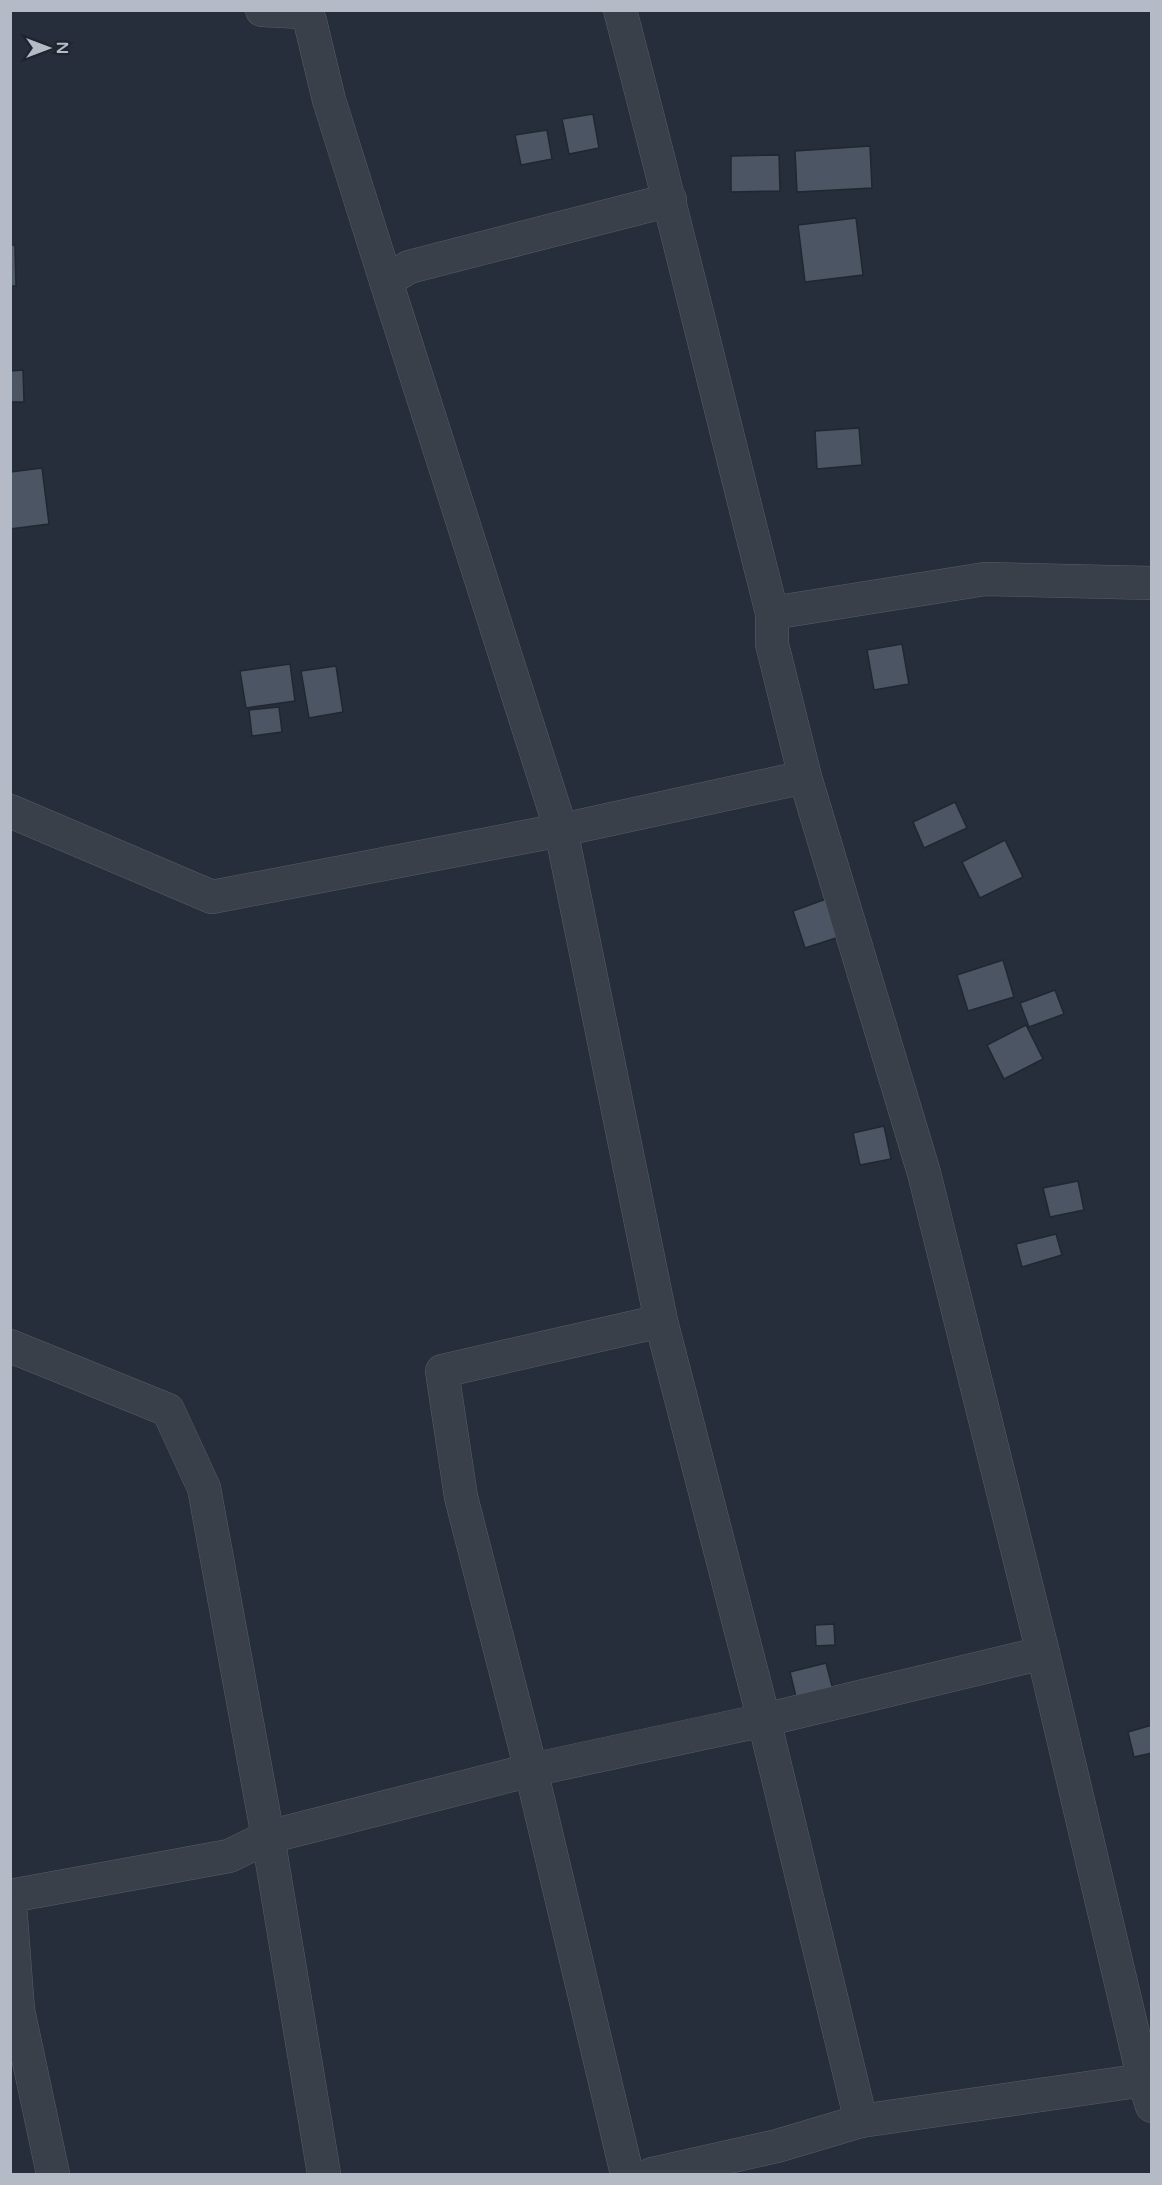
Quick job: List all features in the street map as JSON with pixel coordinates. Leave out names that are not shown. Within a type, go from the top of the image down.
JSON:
[{"type":"street","points":[[262,10],[305,11],[310,21],[329,100],[561,830],[661,1321],[764,1720],[861,2121]]},
{"type":"street","points":[[620,10],[670,200],[703,345],[772,613],[772,644],[805,777],[924,1173],[1043,1653],[1148,2093],[861,2121],[778,2160],[652,2175]]},
{"type":"street","points":[[386,281],[409,267],[670,200]]},
{"type":"street","points":[[772,613],[985,579],[1152,583]]},
{"type":"street","points":[[10,811],[212,897],[561,830],[805,777]]},
{"type":"street","points":[[627,2175],[531,1770],[461,1497],[442,1371],[661,1321]]},
{"type":"street","points":[[10,1346],[168,1410],[204,1488],[268,1837],[324,2175]]},
{"type":"street","points":[[10,1896],[229,1856],[268,1837],[531,1770],[764,1720],[1043,1653]]},
{"type":"street","points":[[10,1905],[18,2010],[53,2175]]},
{"type":"building","points":[[593,114],[599,148],[569,154],[562,119]]},
{"type":"building","points":[[547,130],[552,159],[521,165],[515,135]]},
{"type":"building","points":[[870,146],[872,188],[797,192],[795,151]]},
{"type":"building","points":[[779,155],[780,191],[731,192],[731,156]]},
{"type":"building","points":[[856,218],[863,275],[805,282],[798,225]]},
{"type":"building","points":[[10,245],[15,245],[16,286],[10,286]]},
{"type":"building","points":[[23,370],[24,402],[10,402],[10,371]]},
{"type":"building","points":[[859,428],[862,465],[817,469],[815,431]]},
{"type":"building","points":[[42,468],[49,524],[10,529],[10,472]]},
{"type":"building","points":[[902,644],[909,684],[874,690],[867,650]]},
{"type":"building","points":[[290,664],[295,701],[246,708],[240,671]]},
{"type":"building","points":[[336,666],[343,712],[309,718],[301,671]]},
{"type":"building","points":[[279,707],[282,732],[252,736],[249,710]]},
{"type":"building","points":[[955,802],[967,828],[924,848],[913,822]]},
{"type":"building","points":[[1005,840],[1023,877],[980,898],[962,862]]},
{"type":"building","points":[[826,899],[839,937],[805,948],[793,911]]},
{"type":"building","points":[[1003,960],[1014,997],[968,1011],[957,975]]},
{"type":"building","points":[[1055,990],[1064,1014],[1029,1027],[1020,1003]]},
{"type":"building","points":[[1026,1025],[1043,1059],[1004,1079],[987,1045]]},
{"type":"building","points":[[884,1126],[891,1159],[860,1165],[853,1133]]},
{"type":"building","points":[[1078,1181],[1084,1210],[1050,1217],[1043,1188]]},
{"type":"building","points":[[1056,1234],[1062,1255],[1022,1267],[1016,1244]]},
{"type":"building","points":[[834,1624],[835,1645],[816,1646],[815,1625]]},
{"type":"building","points":[[826,1663],[838,1709],[801,1717],[790,1672]]},
{"type":"building","points":[[1152,1725],[1152,1753],[1134,1757],[1128,1732]]}]
